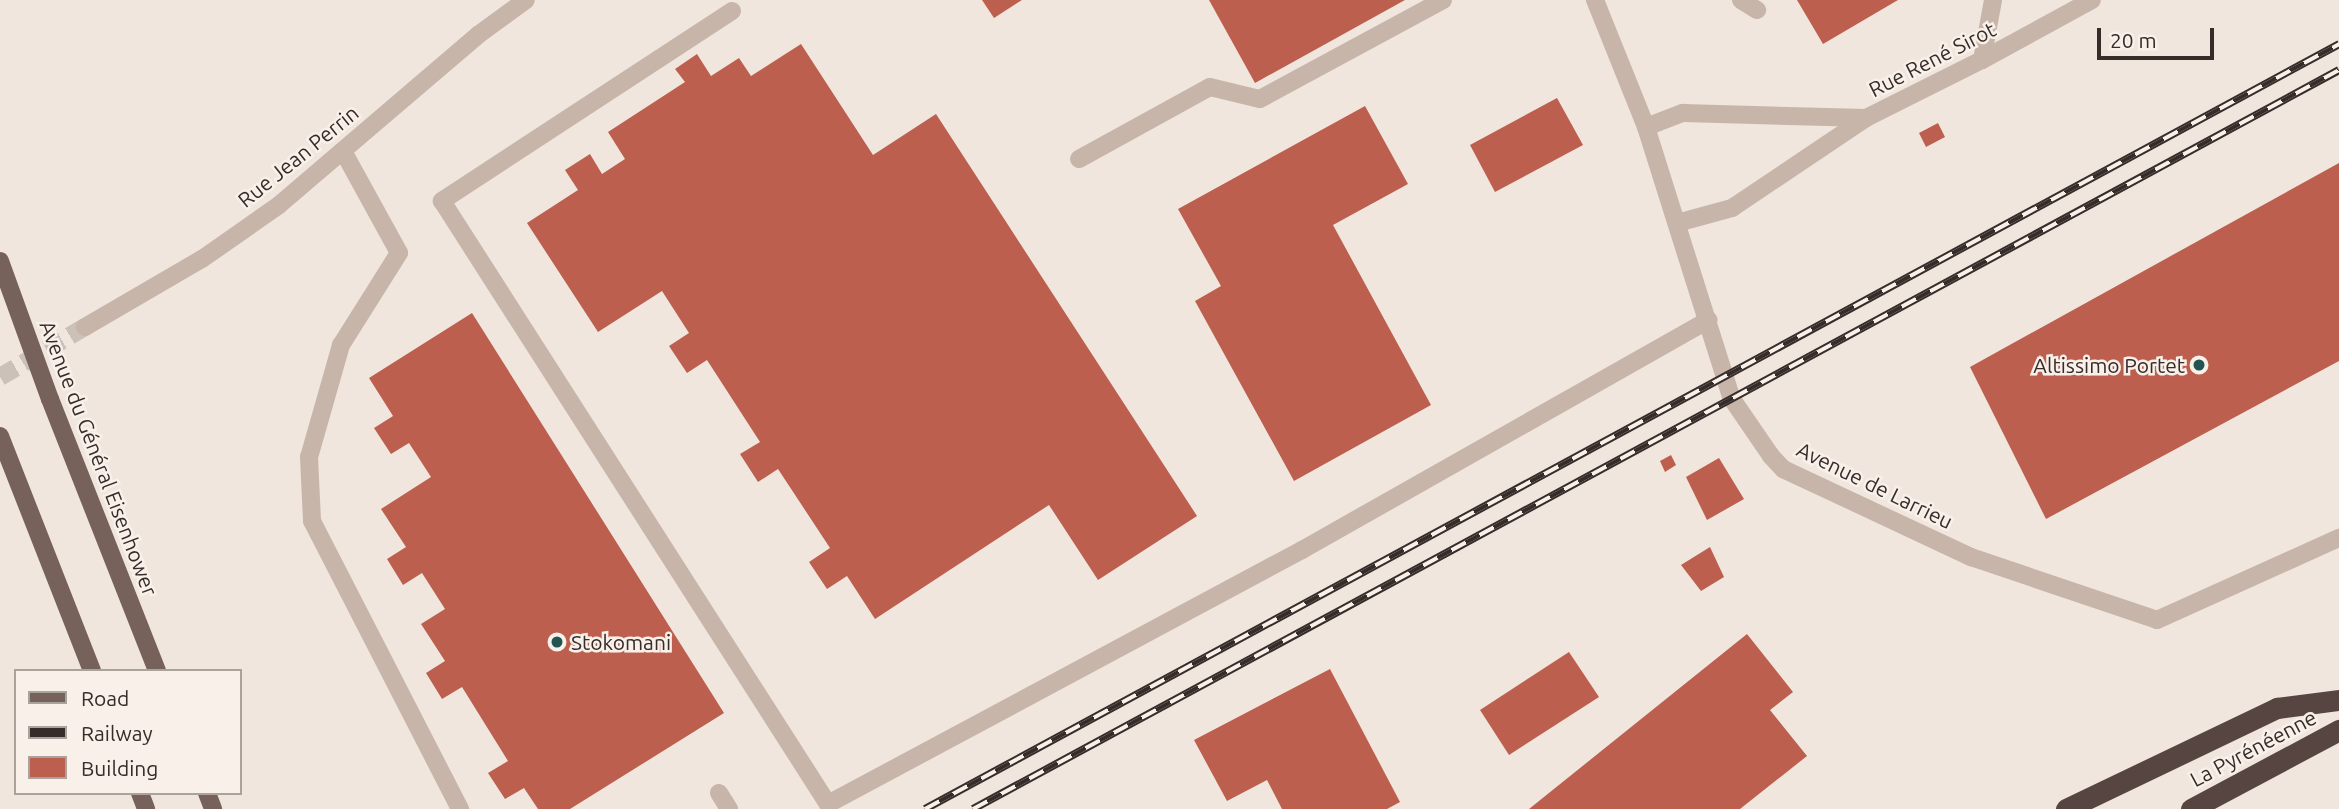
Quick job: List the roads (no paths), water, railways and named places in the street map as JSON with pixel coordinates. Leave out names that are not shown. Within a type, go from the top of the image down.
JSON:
[{"type":"highway","points":[[2066,809],[2277,708],[2339,700]]},
{"type":"highway","name":"La Pyrénéenne","points":[[2191,809],[2339,730]]},
{"type":"main road","name":"Avenue du Général Eisenhower","points":[[0,261],[156,669]]},
{"type":"main road","points":[[0,436],[91,669]]},
{"type":"street","name":"Rue Jean Perrin","points":[[85,327],[202,259],[279,205],[478,35],[526,0]]},
{"type":"street","points":[[1079,159],[1210,87],[1260,99],[1443,0]]},
{"type":"street","name":"Avenue de Larrieu","points":[[1595,0],[1646,127],[1732,399],[1783,469],[1971,557],[2157,620],[2339,538]]},
{"type":"street","points":[[1741,0],[1757,10]]},
{"type":"street","points":[[1982,60],[1993,0]]},
{"type":"street","name":"Rue René Sirot","points":[[1677,223],[1732,208],[1866,118],[1982,60],[2092,0]]},
{"type":"street","points":[[732,11],[442,201],[828,804],[1290,557],[1708,320]]},
{"type":"street","name":"Rue René Sirot","points":[[1646,127],[1683,113],[1782,118],[1866,118]]},
{"type":"street","points":[[343,151],[399,253],[341,345],[309,457],[312,521],[460,809]]},
{"type":"street","points":[[719,793],[729,809]]},
{"type":"tunnel","points":[[0,377],[85,327]]},
{"type":"railway","points":[[925,809],[2339,44]]},
{"type":"railway","points":[[973,809],[2339,70]]},
{"type":"place","name":"Altissimo Portet","points":[[2199,365]]},
{"type":"place","name":"Stokomani","points":[[557,642]]}]
